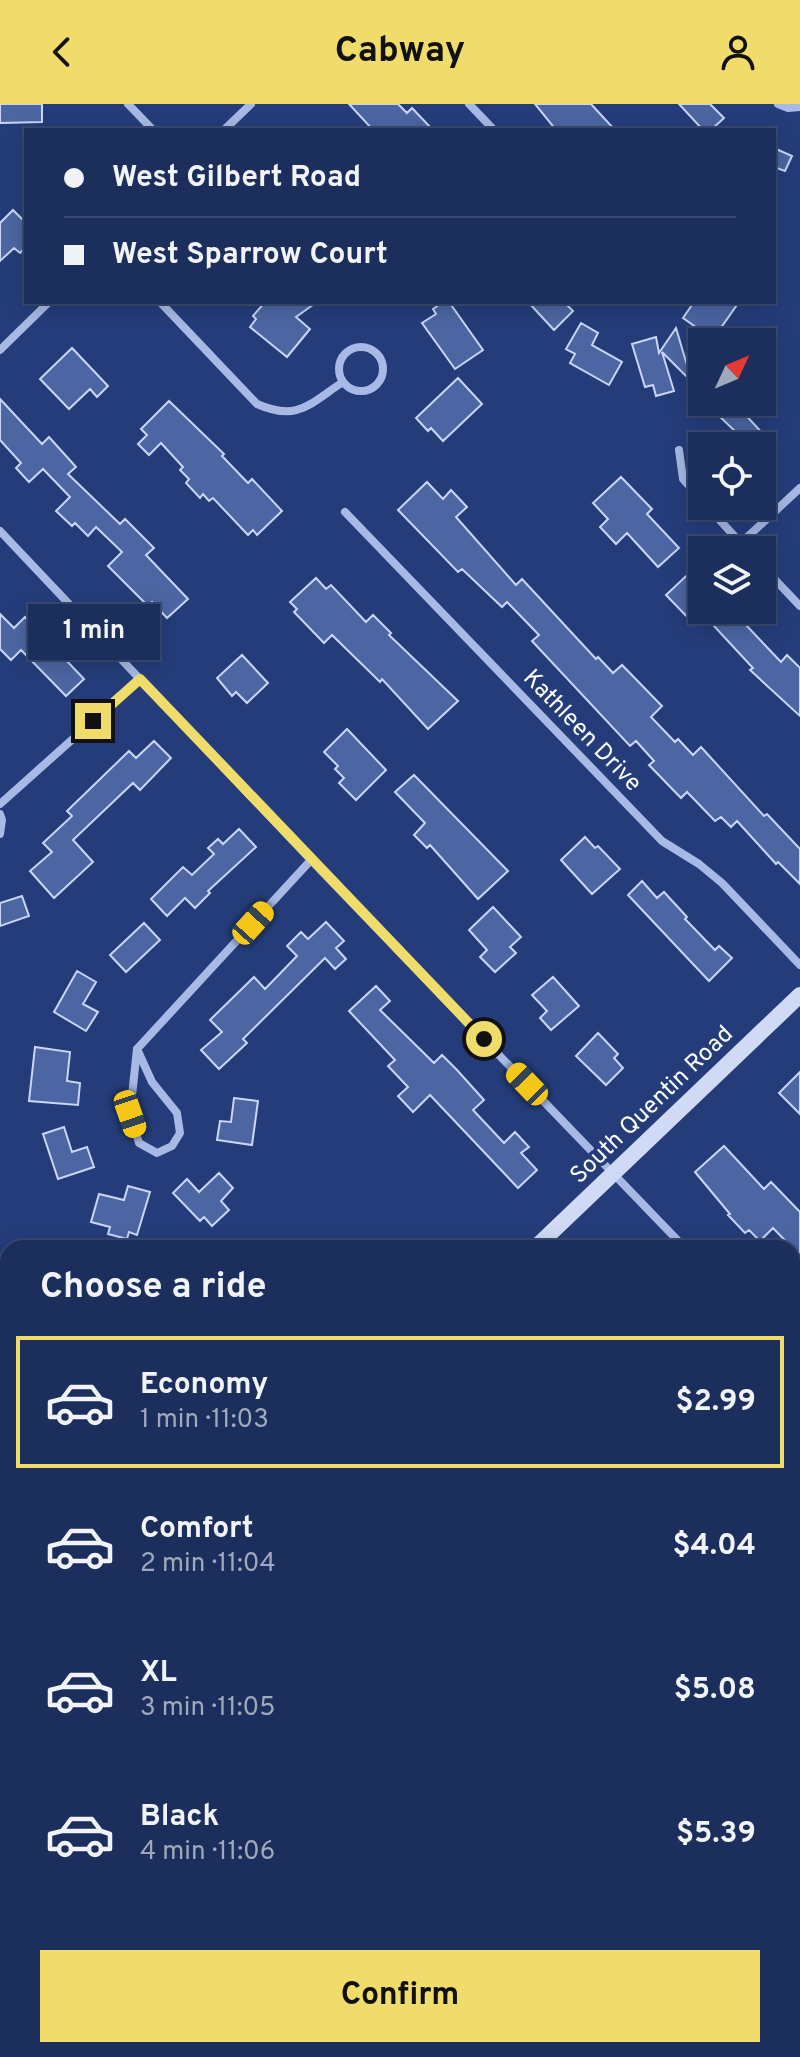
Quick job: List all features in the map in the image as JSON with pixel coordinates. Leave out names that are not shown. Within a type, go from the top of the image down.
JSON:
[{"type":"main road","name":"South Quentin Road","points":[[543,1240],[800,996]]},
{"type":"street","points":[[128,104],[151,128]]},
{"type":"street","points":[[226,128],[251,104]]},
{"type":"street","points":[[469,104],[492,128]]},
{"type":"street","points":[[778,104],[788,108],[800,107]]},
{"type":"street","points":[[0,350],[47,304]]},
{"type":"street","points":[[162,304],[257,404],[276,412],[298,411],[343,382]]},
{"type":"street","points":[[364,346],[379,355],[383,372],[374,387],[358,391],[343,382],[339,365],[347,350],[364,346]]},
{"type":"street","points":[[679,450],[683,479],[688,485]]},
{"type":"street","points":[[754,536],[800,488]]},
{"type":"street","name":"Kathleen Drive","points":[[345,512],[662,841],[722,883],[800,965]]},
{"type":"street","points":[[720,520],[735,536]]},
{"type":"street","points":[[0,531],[677,1240]]},
{"type":"street","points":[[776,581],[800,606]]},
{"type":"street","points":[[0,804],[140,679]]},
{"type":"street","points":[[0,814],[0,834]]},
{"type":"street","points":[[137,1049],[152,1082],[177,1113],[180,1133],[172,1146],[157,1153],[139,1143],[130,1114],[137,1049],[311,860]]},
{"type":"building","points":[[0,104],[42,104],[42,122],[0,123]]},
{"type":"building","points":[[349,104],[398,104],[407,113],[412,108],[431,128],[371,128]]},
{"type":"building","points":[[535,104],[591,104],[613,128],[554,128]]},
{"type":"building","points":[[679,104],[710,104],[724,118],[713,128],[701,128]]},
{"type":"building","points":[[776,149],[792,156],[785,171],[776,168]]},
{"type":"building","points":[[13,210],[24,221],[24,249],[20,253],[14,248],[0,261],[0,223]]},
{"type":"building","points":[[263,304],[314,304],[296,317],[310,329],[287,357],[250,327],[256,319],[253,316]]},
{"type":"building","points":[[440,304],[450,304],[483,350],[455,369],[422,323],[436,314],[433,309]]},
{"type":"building","points":[[530,304],[566,304],[573,311],[554,330]]},
{"type":"building","points":[[693,304],[738,304],[721,328],[697,328],[683,318]]},
{"type":"building","points":[[581,323],[598,333],[592,345],[622,362],[609,385],[570,363],[575,354],[566,349]]},
{"type":"building","points":[[676,328],[688,378],[662,352],[674,391],[656,396],[653,385],[645,387],[632,344],[656,337],[659,353]]},
{"type":"building","points":[[72,348],[108,386],[97,397],[90,389],[69,409],[40,379]]},
{"type":"building","points":[[458,378],[482,404],[443,441],[416,418]]},
{"type":"building","points":[[0,399],[42,444],[49,437],[76,467],[68,474],[120,524],[125,519],[154,548],[146,555],[188,599],[167,618],[152,602],[148,606],[108,566],[122,552],[96,527],[88,536],[56,511],[70,497],[43,469],[29,482],[16,468],[21,463],[0,440]]},
{"type":"building","points":[[169,401],[224,454],[222,456],[248,483],[252,479],[282,511],[257,535],[253,530],[248,535],[213,498],[209,501],[203,494],[200,498],[186,483],[189,479],[180,470],[183,467],[161,443],[149,455],[138,444],[147,435],[141,429]]},
{"type":"building","points":[[719,416],[747,416],[761,432],[736,432]]},
{"type":"building","points":[[621,477],[652,509],[647,514],[679,548],[658,567],[627,533],[616,544],[600,527],[608,519],[593,503]]},
{"type":"building","points":[[427,482],[443,499],[451,490],[467,507],[456,517],[516,585],[522,579],[596,659],[598,657],[613,673],[622,665],[662,706],[651,717],[675,742],[678,739],[693,755],[701,747],[764,816],[767,814],[800,849],[800,884],[778,862],[776,864],[737,821],[731,827],[721,817],[715,821],[687,792],[681,798],[649,765],[654,761],[636,741],[630,746],[532,641],[539,635],[507,602],[502,607],[462,569],[458,572],[398,510]]},
{"type":"building","points":[[688,574],[688,618],[666,595]]},
{"type":"building","points":[[316,578],[326,589],[331,585],[366,622],[373,615],[391,633],[389,635],[458,701],[428,729],[382,679],[380,682],[332,635],[324,643],[294,612],[297,609],[290,602]]},
{"type":"building","points":[[0,614],[14,628],[25,617],[84,679],[66,696],[21,650],[11,660],[0,649]]},
{"type":"building","points":[[712,624],[745,624],[781,662],[787,655],[800,668],[800,716],[750,670],[753,668]]},
{"type":"building","points":[[242,655],[268,683],[247,703],[236,692],[232,696],[217,678]]},
{"type":"building","points":[[347,729],[386,770],[356,800],[339,783],[344,778],[335,769],[338,766],[324,752]]},
{"type":"building","points":[[154,741],[171,758],[140,790],[133,783],[73,840],[93,862],[54,898],[30,871],[52,852],[43,843],[72,816],[67,811],[129,751],[136,758]]},
{"type":"building","points":[[414,775],[508,871],[478,899],[430,845],[427,848],[414,835],[425,823],[395,792]]},
{"type":"building","points":[[239,829],[256,847],[208,891],[210,893],[195,908],[185,898],[167,916],[151,899],[183,867],[192,875],[214,854],[208,848],[218,839],[223,844]]},
{"type":"building","points":[[585,837],[620,869],[592,894],[561,860]]},
{"type":"building","points":[[642,881],[657,898],[664,892],[715,950],[719,946],[732,958],[709,981],[628,895]]},
{"type":"building","points":[[22,896],[29,916],[0,926],[0,903]]},
{"type":"building","points":[[493,907],[521,937],[510,947],[516,953],[495,972],[480,957],[487,950],[469,930]]},
{"type":"building","points":[[326,922],[344,941],[336,948],[346,959],[335,969],[325,958],[243,1039],[247,1043],[219,1069],[201,1050],[222,1032],[210,1020],[254,977],[265,989],[297,956],[287,946],[301,932],[308,939]]},
{"type":"building","points":[[144,923],[160,940],[126,972],[110,955]]},
{"type":"building","points":[[77,971],[96,982],[83,1004],[98,1012],[86,1031],[54,1012]]},
{"type":"building","points":[[553,977],[579,1006],[551,1030],[540,1018],[547,1011],[532,995]]},
{"type":"building","points":[[376,986],[390,1001],[380,1010],[434,1063],[442,1055],[457,1070],[484,1100],[473,1110],[504,1143],[515,1132],[529,1147],[521,1153],[537,1170],[518,1188],[430,1095],[413,1112],[398,1096],[408,1087],[388,1066],[395,1060],[349,1011]]},
{"type":"building","points":[[598,1033],[618,1054],[614,1058],[623,1068],[606,1085],[576,1056]]},
{"type":"building","points":[[35,1047],[70,1052],[67,1081],[80,1083],[78,1105],[29,1101]]},
{"type":"building","points":[[800,1072],[800,1114],[779,1093]]},
{"type":"building","points":[[234,1098],[258,1101],[252,1145],[217,1140],[220,1121],[231,1122]]},
{"type":"building","points":[[64,1127],[72,1152],[87,1147],[94,1167],[58,1179],[43,1134]]},
{"type":"building","points":[[724,1146],[764,1189],[771,1182],[800,1212],[800,1240],[785,1240],[773,1228],[761,1240],[749,1230],[745,1233],[695,1172]]},
{"type":"building","points":[[219,1173],[233,1188],[221,1201],[229,1210],[212,1226],[204,1217],[200,1221],[173,1193],[187,1179],[199,1192]]},
{"type":"building","points":[[128,1186],[150,1192],[137,1235],[129,1232],[127,1239],[108,1234],[110,1227],[91,1222],[99,1194],[124,1200]]},
{"type":"route","points":[[93,721],[140,679],[484,1039]]}]
